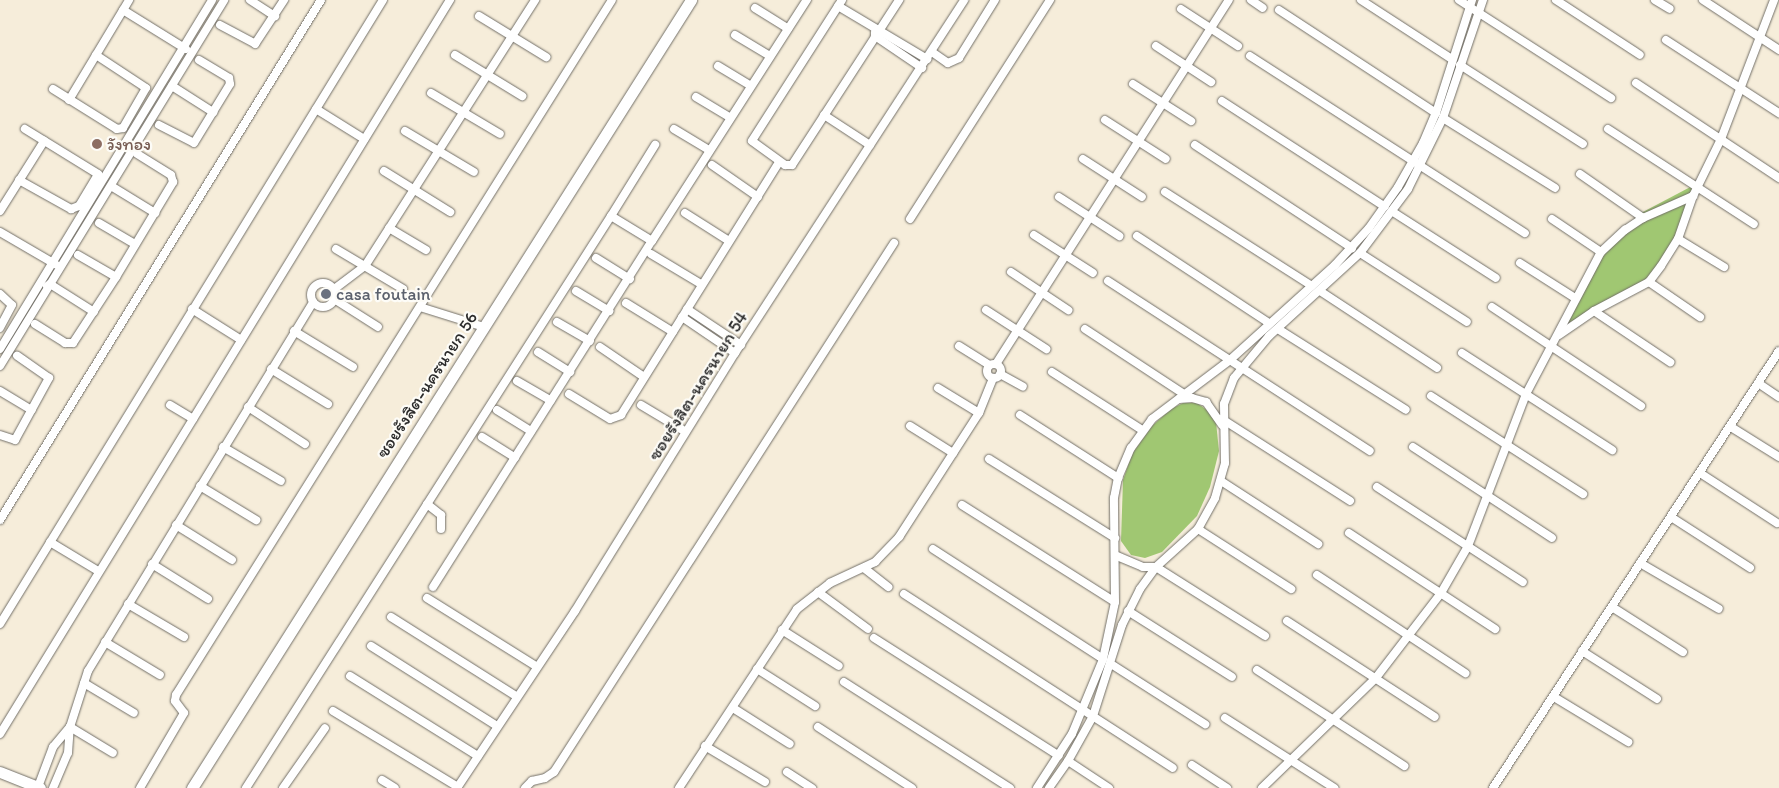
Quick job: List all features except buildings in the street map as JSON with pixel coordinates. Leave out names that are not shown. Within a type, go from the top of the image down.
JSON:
[{"type":"street","points":[[69,100],[129,0]]},
{"type":"street","points":[[0,349],[212,0]]},
{"type":"street","points":[[0,366],[224,0]]},
{"type":"street","points":[[250,0],[275,16]]},
{"type":"street","points":[[220,25],[255,44],[284,0]]},
{"type":"street","points":[[0,520],[322,0]]},
{"type":"street","points":[[0,624],[382,0]]},
{"type":"street","points":[[0,734],[98,571],[450,0]]},
{"type":"street","points":[[334,290],[365,266],[535,0]]},
{"type":"street","points":[[140,788],[184,713],[176,701],[176,695],[612,0]]},
{"type":"street","name":"ซอยรังสิต-นครนายก 56","points":[[192,788],[691,0]]},
{"type":"street","points":[[433,587],[630,279],[729,117],[807,0]]},
{"type":"street","points":[[899,0],[877,32],[792,165],[779,162],[753,144],[753,137],[840,3],[877,32],[922,68]]},
{"type":"street","name":"ซอยรังสิต-นครนายก 54","points":[[457,787],[585,594],[741,345],[870,145],[930,56],[964,0]]},
{"type":"street","points":[[877,32],[930,56],[953,63],[995,0]]},
{"type":"street","points":[[910,219],[1050,0]]},
{"type":"street","points":[[1023,387],[988,374],[992,364],[1016,330],[1228,0]]},
{"type":"street","points":[[1251,0],[1263,8]]},
{"type":"street","points":[[1361,0],[1452,59]]},
{"type":"street","points":[[1458,0],[1471,3],[1477,11],[1611,98]]},
{"type":"street","points":[[1049,788],[1068,761],[1092,716],[1128,612],[1156,567],[1198,529],[1221,481],[1225,464],[1223,423],[1228,390],[1241,367],[1278,329],[1360,253],[1393,212],[1421,167],[1444,118],[1477,11],[1483,0]]},
{"type":"street","points":[[1556,0],[1640,55]]},
{"type":"street","points":[[1655,0],[1670,9]]},
{"type":"street","points":[[1703,0],[1779,50]]},
{"type":"street","points":[[1559,335],[1594,311],[1649,282],[1678,239],[1693,196],[1721,139],[1774,0]]},
{"type":"street","points":[[1037,788],[1059,756],[1083,710],[1102,659],[1115,602],[1117,556],[1114,504],[1118,478],[1142,430],[1177,399],[1230,360],[1312,286],[1352,248],[1385,207],[1413,162],[1436,113],[1471,3]]},
{"type":"street","points":[[755,8],[788,29]]},
{"type":"street","points":[[1181,9],[1238,46]]},
{"type":"street","points":[[122,10],[192,52]]},
{"type":"street","points":[[1279,10],[1436,113]]},
{"type":"street","points":[[479,16],[546,57]]},
{"type":"street","points":[[735,35],[770,56]]},
{"type":"street","points":[[1666,40],[1779,113]]},
{"type":"street","points":[[1156,46],[1211,82]]},
{"type":"street","points":[[455,55],[522,96]]},
{"type":"street","points":[[52,89],[117,129],[123,128],[146,88],[96,56]]},
{"type":"street","points":[[1250,56],[1525,233]]},
{"type":"street","points":[[160,126],[194,143],[213,112],[231,81],[199,60]]},
{"type":"street","points":[[1460,65],[1583,144]]},
{"type":"street","points":[[718,66],[750,86]]},
{"type":"street","points":[[1636,83],[1779,178]]},
{"type":"street","points":[[1133,84],[1191,121]]},
{"type":"street","points":[[172,86],[213,112]]},
{"type":"street","points":[[431,93],[500,134]]},
{"type":"street","points":[[696,97],[729,117]]},
{"type":"street","points":[[1222,101],[1385,207]]},
{"type":"street","points":[[316,109],[364,139]]},
{"type":"street","points":[[824,115],[870,145]]},
{"type":"street","points":[[1444,118],[1555,188]]},
{"type":"street","points":[[1105,120],[1166,159]]},
{"type":"street","points":[[20,180],[71,209],[79,206],[98,174],[25,129]]},
{"type":"street","points":[[674,129],[709,150]]},
{"type":"street","points":[[1608,129],[1754,224]]},
{"type":"street","points":[[406,131],[474,172]]},
{"type":"street","points":[[0,211],[44,141]]},
{"type":"street","points":[[1195,145],[1352,248]]},
{"type":"street","points":[[246,788],[655,146]]},
{"type":"street","points":[[35,324],[65,343],[73,344],[136,244],[173,178],[138,154]]},
{"type":"street","points":[[1083,158],[1142,197]]},
{"type":"street","points":[[569,394],[610,419],[616,419],[779,162]]},
{"type":"street","points":[[712,165],[758,197]]},
{"type":"street","points":[[384,172],[415,189],[450,212]]},
{"type":"street","points":[[1580,174],[1643,218]]},
{"type":"street","points":[[111,186],[154,213]]},
{"type":"street","points":[[1165,192],[1312,286]]},
{"type":"street","points":[[1262,788],[1375,679],[1409,637],[1440,593],[1468,546],[1485,495],[1526,394],[1559,335],[1575,298],[1601,252],[1625,230],[1643,218],[1693,196]]},
{"type":"street","points":[[1060,197],[1119,236]]},
{"type":"street","points":[[1393,212],[1496,278]]},
{"type":"street","points":[[685,213],[730,241]]},
{"type":"street","points":[[611,216],[652,241]]},
{"type":"street","points":[[1552,219],[1601,252]]},
{"type":"street","points":[[99,223],[136,244]]},
{"type":"street","points":[[389,228],[426,250]]},
{"type":"street","points":[[0,232],[60,267]]},
{"type":"street","points":[[1034,235],[1093,273]]},
{"type":"street","points":[[1137,236],[1269,323]]},
{"type":"street","points":[[1678,239],[1724,267]]},
{"type":"street","points":[[525,788],[532,781],[545,778],[554,772],[894,243]]},
{"type":"street","points":[[336,249],[403,289]]},
{"type":"street","points":[[1360,253],[1467,322]]},
{"type":"street","points":[[651,254],[701,284]]},
{"type":"street","points":[[78,255],[116,277]]},
{"type":"street","points":[[596,258],[630,279]]},
{"type":"street","points":[[1520,263],[1575,298]]},
{"type":"street","points":[[1010,272],[1068,310]]},
{"type":"street","points":[[1108,281],[1370,451]]},
{"type":"street","points":[[1649,282],[1700,317]]},
{"type":"street","points":[[31,298],[50,284]]},
{"type":"street","points":[[50,284],[94,312]]},
{"type":"street","points":[[53,788],[68,753],[70,727],[84,683],[104,642],[313,302],[311,291],[316,284],[328,284],[334,290],[334,299]]},
{"type":"street","points":[[576,291],[609,311]]},
{"type":"street","points":[[1320,291],[1437,368]]},
{"type":"street","points":[[0,294],[12,305],[0,328]]},
{"type":"street","points":[[313,302],[324,306],[334,299]]},
{"type":"street","points":[[334,299],[378,327]]},
{"type":"street","points":[[626,303],[672,332]]},
{"type":"street","points":[[420,307],[484,327]]},
{"type":"street","points":[[1492,307],[1641,406]]},
{"type":"street","points":[[192,309],[241,340]]},
{"type":"street","points":[[687,309],[741,345]]},
{"type":"street","points":[[986,310],[1046,349]]},
{"type":"street","points":[[1594,311],[1670,362]]},
{"type":"street","points":[[682,317],[736,353]]},
{"type":"street","points":[[557,322],[590,341]]},
{"type":"street","points":[[1278,329],[1406,410]]},
{"type":"street","points":[[1085,330],[1184,394]]},
{"type":"street","points":[[294,331],[353,367]]},
{"type":"street","points":[[959,346],[992,364],[997,376]]},
{"type":"street","points":[[600,347],[644,377]]},
{"type":"street","points":[[1493,788],[1779,351]]},
{"type":"street","points":[[538,352],[570,372]]},
{"type":"street","points":[[1462,353],[1612,450]]},
{"type":"street","points":[[0,435],[15,440],[49,376],[17,356]]},
{"type":"street","points":[[271,369],[328,404]]},
{"type":"street","points":[[1052,372],[1142,430]]},
{"type":"street","points":[[680,788],[705,746],[733,708],[797,609],[818,592],[864,568],[894,545],[978,412],[997,376]]},
{"type":"street","points":[[517,382],[551,401]]},
{"type":"street","points":[[1758,383],[1779,397]]},
{"type":"street","points":[[938,388],[978,412]]},
{"type":"street","points":[[0,391],[32,410]]},
{"type":"street","points":[[1431,396],[1583,494]]},
{"type":"street","points":[[1177,399],[1192,398],[1206,402],[1223,423],[1350,501]]},
{"type":"street","points":[[170,405],[192,419]]},
{"type":"street","points":[[641,405],[686,432]]},
{"type":"street","points":[[248,407],[305,444]]},
{"type":"street","points":[[497,410],[532,431]]},
{"type":"street","points":[[1020,414],[1118,478]]},
{"type":"street","points":[[910,426],[953,453]]},
{"type":"street","points":[[1731,427],[1779,457]]},
{"type":"street","points":[[482,437],[515,458]]},
{"type":"street","points":[[223,447],[281,481]]},
{"type":"street","points":[[1413,447],[1552,538]]},
{"type":"street","points":[[990,459],[1115,538]]},
{"type":"street","points":[[1700,473],[1776,523]]},
{"type":"street","points":[[1221,481],[1318,544]]},
{"type":"street","points":[[200,486],[256,520]]},
{"type":"street","points":[[1377,487],[1523,582]]},
{"type":"street","points":[[427,504],[441,515],[441,529]]},
{"type":"street","points":[[962,505],[1115,602]]},
{"type":"street","points":[[1671,517],[1750,568]]},
{"type":"street","points":[[176,525],[232,560]]},
{"type":"street","points":[[1198,529],[1291,589]]},
{"type":"street","points":[[1349,533],[1495,629]]},
{"type":"street","points":[[50,542],[98,571]]},
{"type":"street","points":[[933,549],[1102,659]]},
{"type":"street","points":[[1117,556],[1143,567],[1156,567],[1265,636]]},
{"type":"street","points":[[1640,563],[1718,609]]},
{"type":"street","points":[[152,564],[208,599]]},
{"type":"street","points":[[864,568],[888,587]]},
{"type":"street","points":[[1317,575],[1465,673]]},
{"type":"street","points":[[818,592],[868,629]]},
{"type":"street","points":[[904,594],[1173,768]]},
{"type":"street","points":[[427,598],[536,666]]},
{"type":"street","points":[[128,604],[184,637]]},
{"type":"street","points":[[1612,607],[1683,652]]},
{"type":"street","points":[[1128,612],[1232,677]]},
{"type":"street","points":[[390,617],[516,696]]},
{"type":"street","points":[[1287,621],[1435,717]]},
{"type":"street","points":[[782,630],[840,666]]},
{"type":"street","points":[[874,638],[1059,756]]},
{"type":"street","points":[[104,642],[160,676]]},
{"type":"street","points":[[371,646],[497,726]]},
{"type":"street","points":[[1582,651],[1657,699]]},
{"type":"street","points":[[1111,664],[1205,724]]},
{"type":"street","points":[[757,669],[815,706]]},
{"type":"street","points":[[1257,670],[1404,766]]},
{"type":"street","points":[[350,676],[478,756]]},
{"type":"street","points":[[844,682],[1010,788]]},
{"type":"street","points":[[84,683],[134,713]]},
{"type":"street","points":[[1554,697],[1628,742]]},
{"type":"street","points":[[733,708],[790,744]]},
{"type":"street","points":[[333,710],[457,787]]},
{"type":"street","points":[[1225,718],[1334,788]]},
{"type":"street","points":[[70,727],[113,753]]},
{"type":"street","points":[[0,772],[39,788],[53,748],[70,727]]},
{"type":"street","points":[[818,727],[912,788]]},
{"type":"street","points":[[282,788],[325,728]]},
{"type":"street","points":[[705,746],[765,782]]},
{"type":"street","points":[[1068,761],[1108,788]]},
{"type":"street","points":[[1192,765],[1227,788]]},
{"type":"street","points":[[787,772],[812,788]]},
{"type":"street","points":[[382,780],[395,788]]},
{"type":"green space","points":[[1696,184],[1678,237],[1647,279],[1565,325],[1574,294],[1600,248],[1641,213]]},
{"type":"green space","points":[[1183,403],[1197,403],[1207,410],[1216,422],[1219,451],[1210,487],[1197,516],[1162,552],[1145,558],[1131,555],[1121,541],[1123,480],[1132,454],[1152,426],[1171,409]]},
{"type":"place","name":"วังทอง","points":[[97,144]]},
{"type":"place","name":"casa foutain","points":[[326,294]]}]
